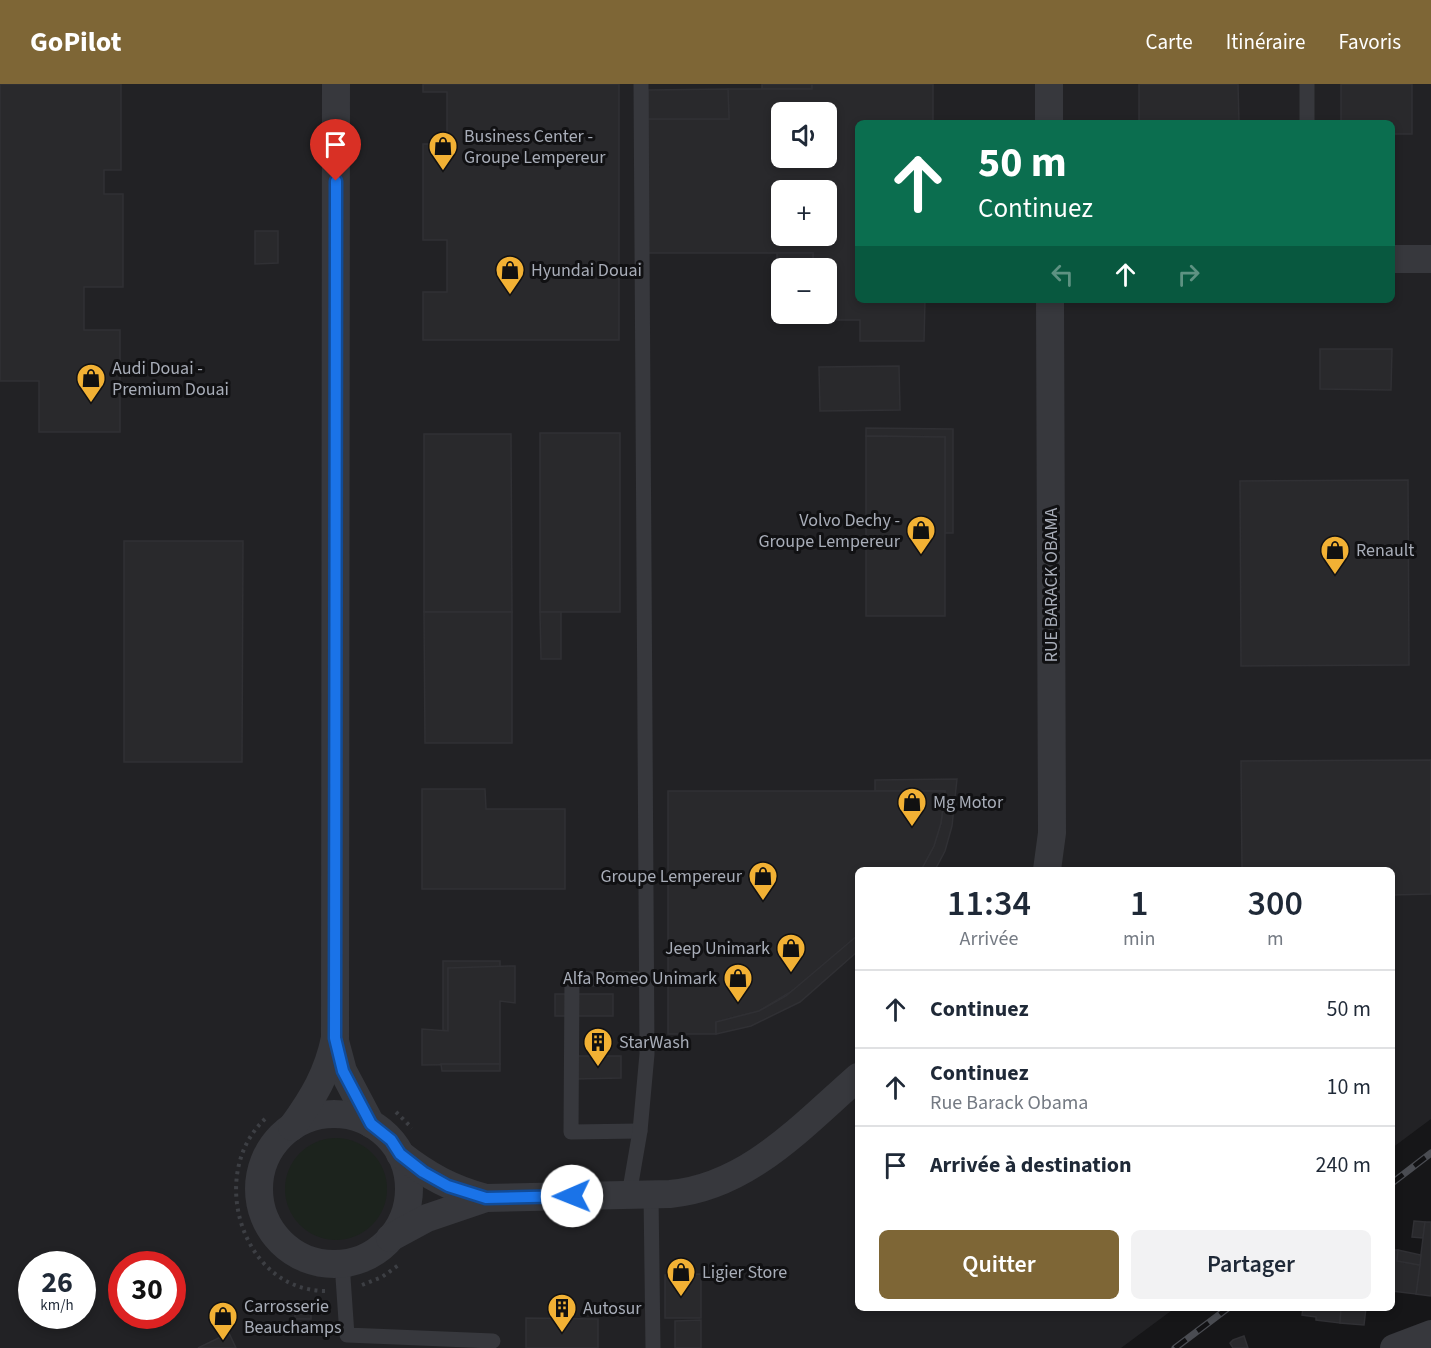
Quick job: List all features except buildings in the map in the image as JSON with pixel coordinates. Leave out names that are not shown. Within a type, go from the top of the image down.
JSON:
[{"type":"street","points":[[336,84],[335,1038],[331,1059],[319,1088],[292,1127],[273,1146],[264,1162],[260,1188],[264,1214],[278,1238],[299,1255],[324,1263],[342,1263],[365,1257],[390,1238],[427,1218],[486,1198],[640,1195],[700,1188],[756,1164],[778,1148],[855,1080]]},
{"type":"street","points":[[1049,84],[1049,120]]},
{"type":"street","points":[[1395,259],[1431,259]]},
{"type":"street","name":"RUE BARACK OBAMA","points":[[1047,867],[1052,832],[1050,303]]},
{"type":"street","points":[[335,1038],[343,1071],[380,1115],[391,1140],[410,1145],[423,1172],[448,1186],[486,1198]]},
{"type":"street","points":[[292,1127],[307,1119],[331,1114],[356,1118],[380,1115]]},
{"type":"street","points":[[390,1238],[403,1218],[408,1202],[410,1145]]},
{"type":"street","points":[[1394,1348],[1431,1334]]},
{"type":"lane","points":[[641,84],[647,1075],[640,1131],[640,1195],[652,1348]]},
{"type":"lane","points":[[1307,84],[1307,120]]},
{"type":"lane","points":[[640,1131],[571,1132],[572,979],[646,978]]},
{"type":"lane","points":[[342,1263],[347,1335],[493,1341]]},
{"type":"path","points":[[380,1115],[410,1145]]},
{"type":"shaded area","points":[[0,84],[1431,84],[1431,1119],[1395,1146],[1395,867],[855,867],[855,1311],[1171,1311],[1121,1348],[0,1348]]},
{"type":"shaded area","points":[[336,1138],[356,1142],[372,1153],[383,1169],[387,1189],[383,1209],[372,1225],[356,1236],[336,1240],[316,1236],[300,1225],[289,1209],[285,1189],[289,1169],[300,1153],[316,1142]]},
{"type":"railway","points":[[1395,1181],[1431,1153]]},
{"type":"railway","points":[[1175,1348],[1224,1311]]},
{"type":"place","name":"Business Center - Groupe Lempereur","points":[[443,172]]},
{"type":"place","name":"Hyundai Douai","points":[[510,296]]},
{"type":"place","name":"Audi Douai - Premium Douai","points":[[91,404]]},
{"type":"place","name":"Volvo Dechy - Groupe Lempereur","points":[[921,556]]},
{"type":"place","name":"Renault","points":[[1335,576]]},
{"type":"place","name":"Mg Motor","points":[[912,828]]},
{"type":"place","name":"Groupe Lempereur","points":[[763,902]]},
{"type":"place","name":"Jeep Unimark","points":[[791,974]]},
{"type":"place","name":"Alfa Romeo Unimark","points":[[738,1004]]},
{"type":"place","name":"StarWash","points":[[598,1068]]},
{"type":"place","name":"Ligier Store","points":[[681,1298]]},
{"type":"place","name":"Autosur","points":[[562,1334]]},
{"type":"place","name":"Carrosserie Beauchamps","points":[[223,1342]]},
{"type":"route","points":[[336,181],[335,1038],[339,1057],[355,1097],[371,1124],[391,1140],[400,1154],[433,1179],[486,1198],[572,1196]]}]
